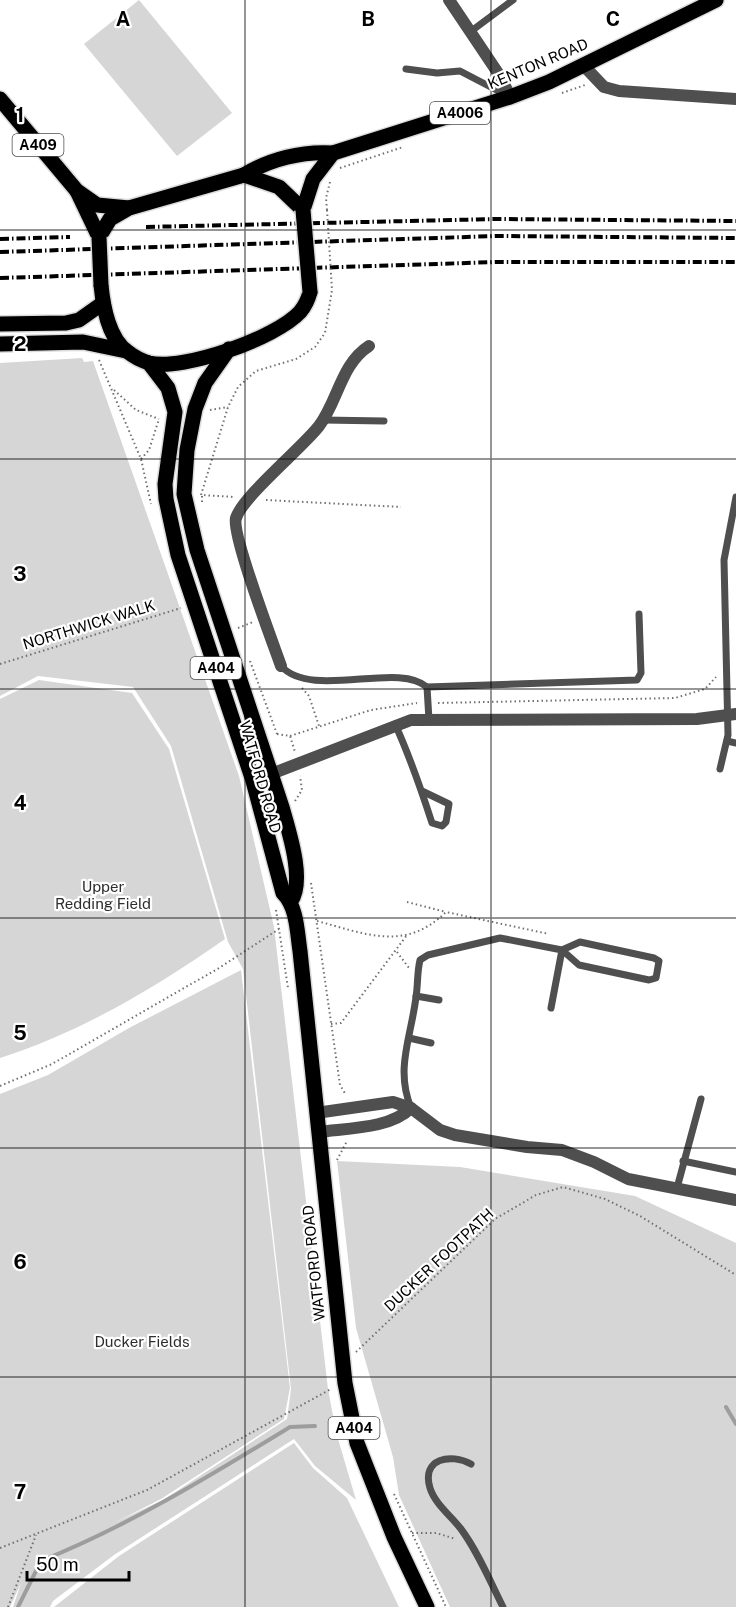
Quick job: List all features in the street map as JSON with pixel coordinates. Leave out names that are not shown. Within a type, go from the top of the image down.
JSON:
[{"type":"main road","name":"KENTON ROAD","points":[[244,176],[262,164],[313,152],[333,153],[510,97],[584,66],[716,0]]},
{"type":"main road","name":"A409","points":[[0,99],[77,191],[99,237]]},
{"type":"main road","points":[[0,344],[83,342],[126,351],[149,363],[182,363],[230,349],[262,336],[299,313],[307,302],[310,292],[303,210],[313,179],[333,153]]},
{"type":"main road","points":[[126,351],[111,328],[103,303],[99,237],[110,219],[129,208],[244,176],[279,187],[303,210]]},
{"type":"main road","name":"A409","points":[[77,191],[98,205],[129,208]]},
{"type":"main road","points":[[0,324],[66,323],[79,320],[103,303]]},
{"type":"main road","name":"WATFORD ROAD","points":[[230,349],[205,383],[195,410],[187,450],[184,494],[197,550],[273,773],[292,843],[298,891],[291,901]]},
{"type":"main road","name":"WATFORD ROAD","points":[[149,363],[168,388],[174,411],[165,484],[178,555],[253,781],[283,893],[291,901],[296,925],[345,1383],[357,1443],[394,1537],[427,1607]]},
{"type":"street","points":[[449,0],[502,79],[510,97]]},
{"type":"street","points":[[584,66],[604,87],[618,91],[736,99]]},
{"type":"street","points":[[281,666],[235,525],[240,510],[323,420],[353,359],[369,346]]},
{"type":"street","points":[[253,781],[349,746],[395,724],[429,720],[697,719],[732,714]]},
{"type":"street","points":[[316,1113],[393,1102],[411,1108],[440,1130],[455,1135],[527,1147],[562,1150],[594,1162],[628,1179],[736,1200]]},
{"type":"street","points":[[318,1132],[403,1117],[411,1108]]},
{"type":"lane","points":[[470,32],[513,0]]},
{"type":"lane","points":[[406,69],[437,73],[460,70],[510,97]]},
{"type":"lane","points":[[323,420],[384,421]]},
{"type":"lane","points":[[720,769],[732,714],[724,560],[736,497]]},
{"type":"lane","points":[[281,666],[288,673],[299,677],[343,680],[407,677],[415,678],[427,687],[638,680],[641,673],[639,614]]},
{"type":"lane","points":[[427,687],[429,720]]},
{"type":"lane","points":[[395,724],[422,791],[432,823],[442,826],[446,822],[449,804],[422,791]]},
{"type":"lane","points":[[727,741],[736,743]]},
{"type":"lane","points":[[411,1108],[403,1088],[403,1070],[420,960],[428,955],[493,938],[562,950],[579,965],[649,980],[656,978],[659,961],[654,958],[580,942],[562,950]]},
{"type":"lane","points":[[551,1008],[562,950]]},
{"type":"lane","points":[[416,996],[439,1000]]},
{"type":"lane","points":[[409,1038],[431,1043]]},
{"type":"lane","points":[[677,1188],[701,1099]]},
{"type":"lane","points":[[684,1161],[736,1172]]},
{"type":"lane","points":[[471,1464],[459,1458],[445,1458],[436,1463],[430,1470],[430,1489],[469,1542],[503,1607]]},
{"type":"path","points":[[562,93],[596,80]]},
{"type":"path","points":[[401,507],[250,499],[202,493],[228,407],[245,379],[256,371],[296,359],[315,346],[325,333],[332,290],[326,198],[329,182],[339,168],[408,146]]},
{"type":"path","points":[[98,358],[141,459],[144,476]]},
{"type":"path","points":[[112,388],[136,410],[159,419],[149,450],[141,459]]},
{"type":"path","points":[[210,410],[228,407]]},
{"type":"path","name":"NORTHWICK WALK","points":[[0,664],[184,607]]},
{"type":"path","points":[[247,653],[277,734]]},
{"type":"path","points":[[435,702],[445,704],[675,698],[705,689],[715,680],[719,664],[728,664]]},
{"type":"path","points":[[299,677],[299,686],[309,696],[319,726]]},
{"type":"path","points":[[290,736],[371,710],[419,702]]},
{"type":"path","points":[[407,902],[549,934]]},
{"type":"path","points":[[276,907],[288,988]]},
{"type":"path","points":[[317,921],[379,938],[407,935],[431,927],[446,912]]},
{"type":"path","points":[[0,1086],[52,1064],[219,968],[279,929],[296,925]]},
{"type":"path","points":[[348,1096],[340,1085],[330,1025],[341,1023],[407,935]]},
{"type":"path","points":[[396,952],[403,958],[406,966],[417,974]]},
{"type":"path","points":[[338,1171],[339,1152],[349,1140],[348,1136]]},
{"type":"path","name":"DUCKER FOOTPATH","points":[[355,1341],[356,1352],[495,1219],[536,1194],[563,1187],[605,1199],[640,1216],[736,1275]]},
{"type":"path","points":[[0,1548],[147,1490],[330,1389]]},
{"type":"path","points":[[390,1487],[446,1607]]},
{"type":"path","points":[[412,1533],[436,1533],[469,1542]]},
{"type":"path","points":[[8,1607],[36,1534]]},
{"type":"green space","points":[[139,0],[232,113],[177,156],[84,44]]},
{"type":"green space","name":"Ducker Fields","points":[[82,358],[84,362],[93,361],[239,776],[274,927],[328,1389],[336,1432],[356,1500],[315,1466],[294,1439],[114,1555],[53,1601],[50,1607],[13,1607],[21,1583],[10,1607],[0,1607],[0,1094],[48,1075],[129,1028],[241,970],[290,1388],[284,1419],[161,1499],[116,1522],[163,1500],[287,1419],[291,1389],[243,969],[228,942],[171,746],[133,687],[38,676],[0,696],[0,363]]},
{"type":"green space","name":"Upper Redding Field","points":[[39,680],[132,693],[169,749],[225,939],[117,1007],[59,1036],[0,1058],[0,699]]},
{"type":"green space","points":[[337,1161],[460,1167],[635,1196],[736,1243],[736,1607],[450,1607],[399,1495],[393,1457],[356,1328]]},
{"type":"green space","points":[[294,1443],[313,1468],[347,1498],[399,1607],[54,1607],[119,1556]]},
{"type":"waterway","points":[[726,1407],[736,1424]]},
{"type":"waterway","points":[[18,1607],[41,1561],[137,1516],[290,1427],[315,1426]]},
{"type":"railway","points":[[146,227],[497,219],[736,221]]},
{"type":"railway","points":[[0,252],[497,236],[736,238]]},
{"type":"railway","points":[[0,239],[70,237]]},
{"type":"railway","points":[[0,278],[497,262],[736,262]]}]
